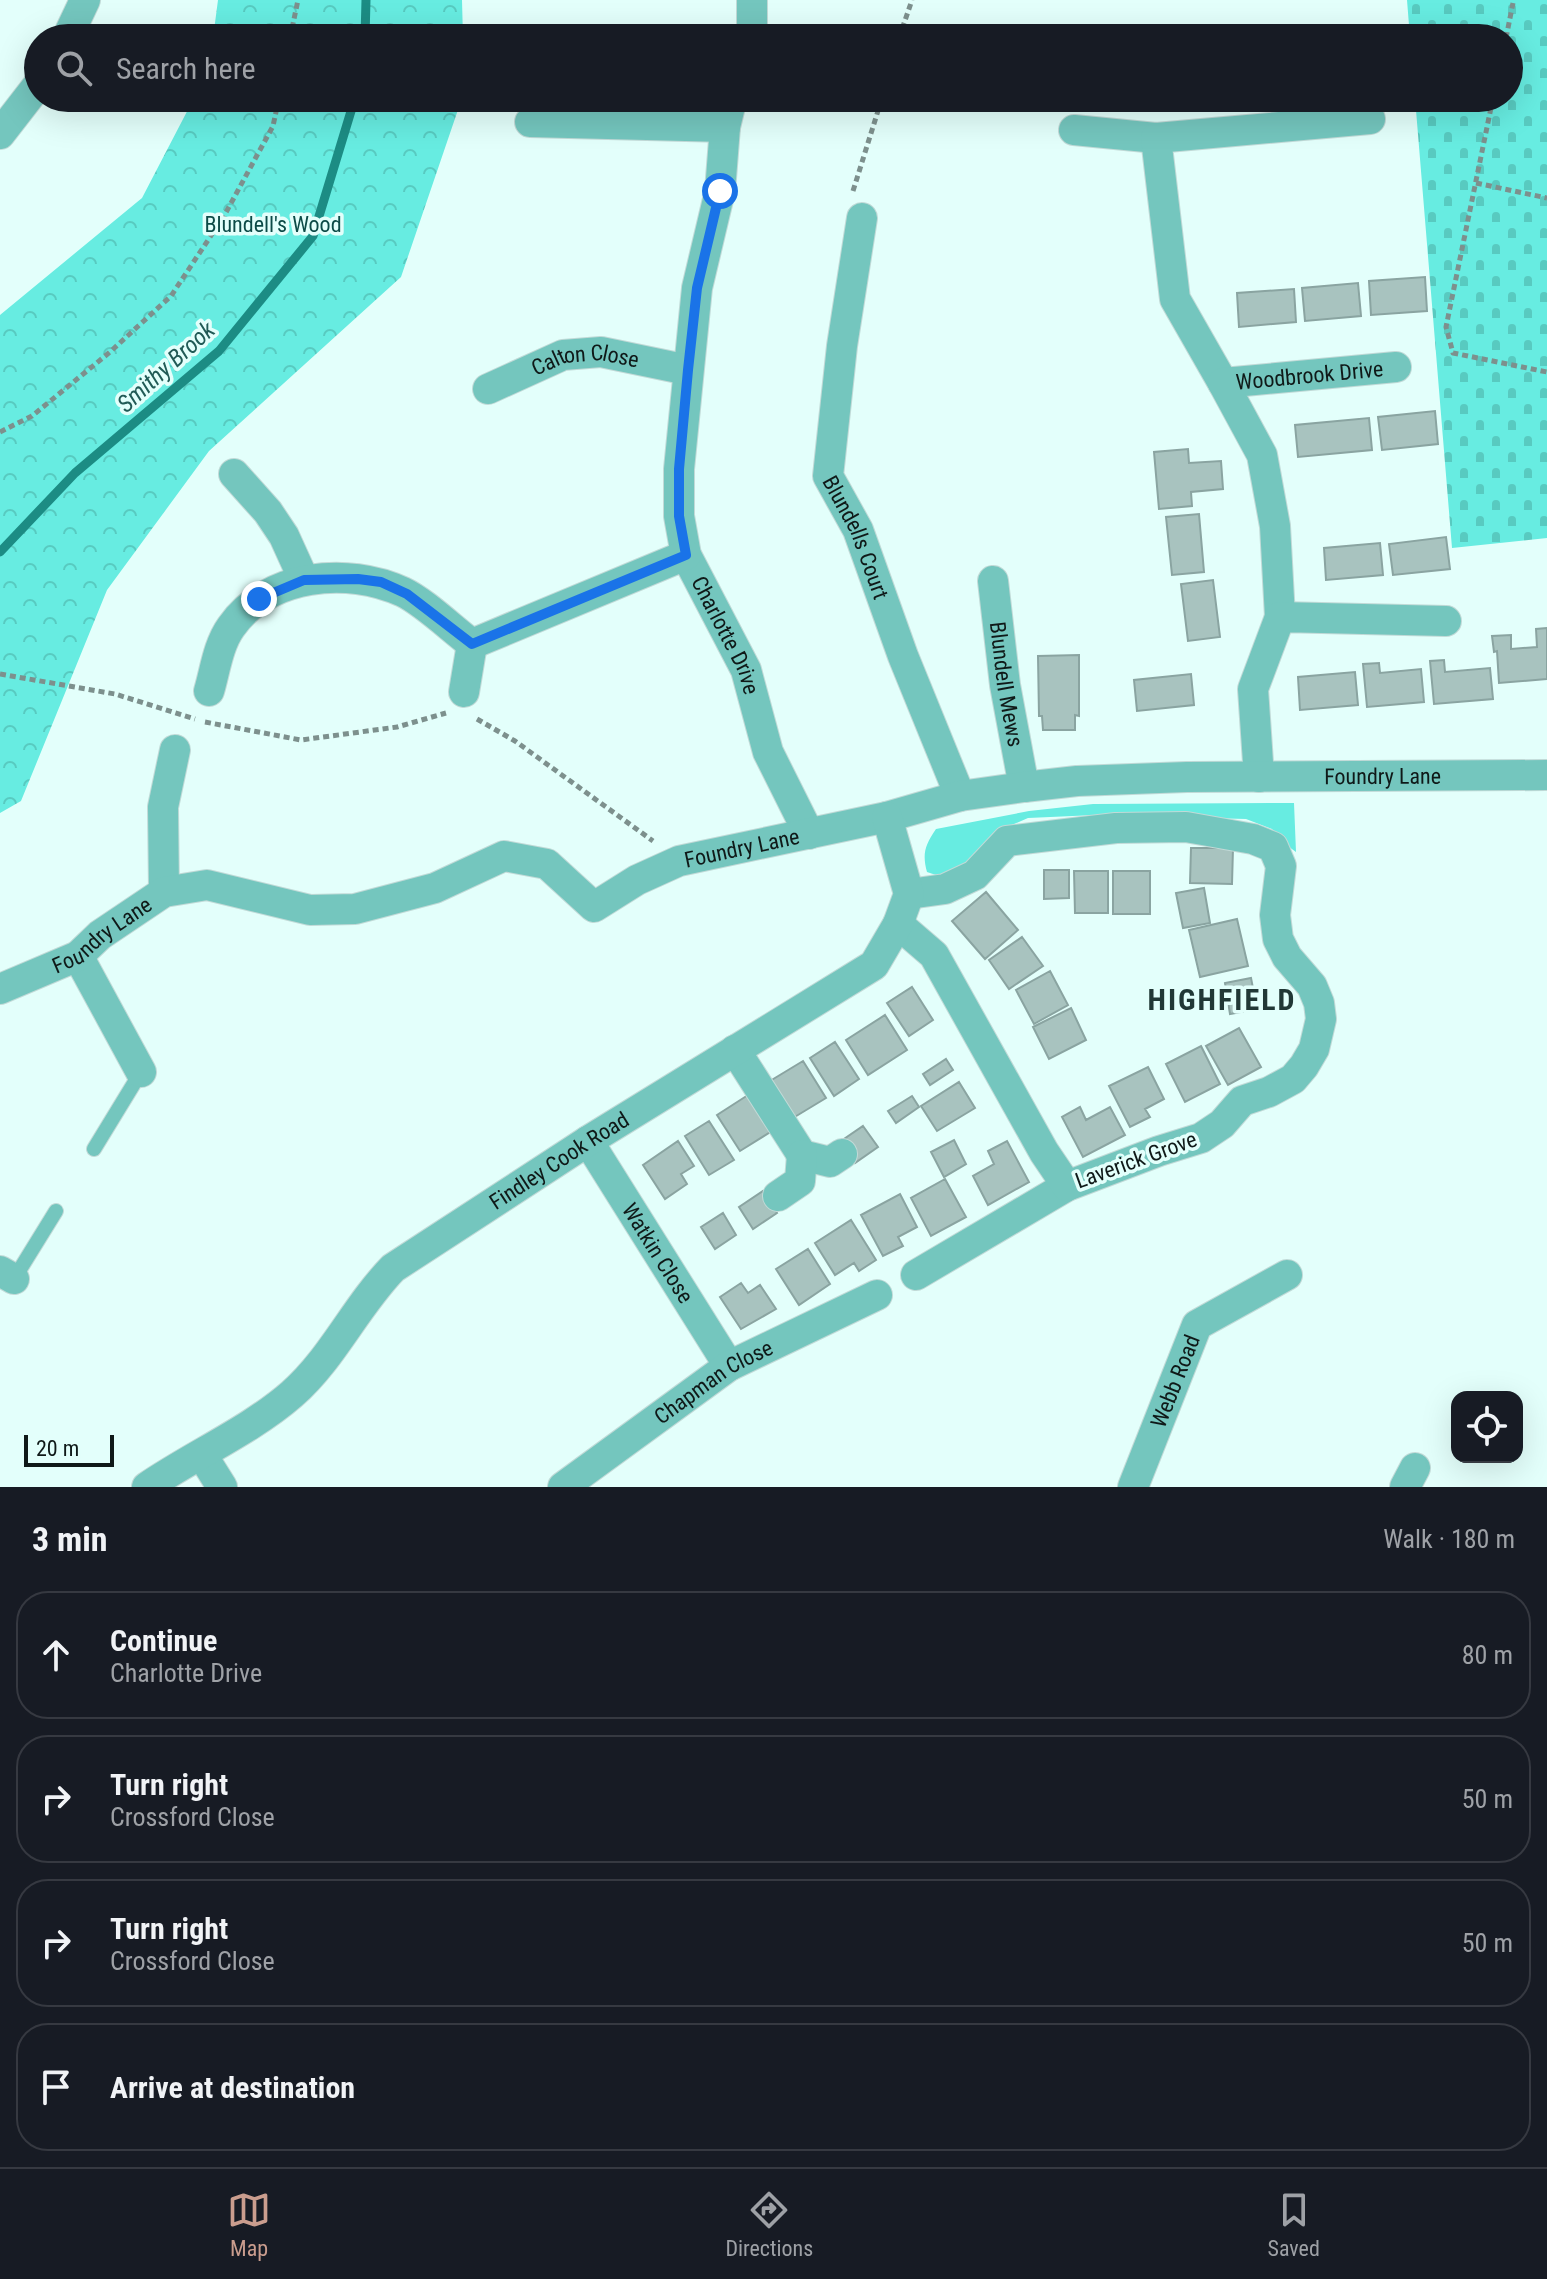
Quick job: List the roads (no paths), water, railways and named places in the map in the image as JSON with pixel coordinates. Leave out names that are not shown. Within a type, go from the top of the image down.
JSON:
[{"type":"street","points":[[74,24],[85,0]]},
{"type":"street","points":[[752,0],[752,24]]},
{"type":"street","points":[[0,134],[24,103]]},
{"type":"street","points":[[530,122],[729,112]]},
{"type":"street","name":"Charlotte Drive","points":[[729,112],[720,191],[697,288],[679,469],[679,516],[686,555],[746,670],[768,752],[809,834]]},
{"type":"street","points":[[1074,130],[1156,138],[1370,119]]},
{"type":"street","name":"Woodbrook Drive","points":[[1156,138],[1175,299],[1262,455],[1275,526],[1280,617],[1253,689],[1259,777]]},
{"type":"street","name":"Blundells Court","points":[[862,218],[842,346],[828,476],[858,530],[903,656],[960,796]]},
{"type":"street","name":"Calton Close","points":[[488,389],[563,355],[601,352],[688,370]]},
{"type":"street","name":"Woodbrook Drive","points":[[1223,383],[1396,367]]},
{"type":"street","points":[[234,474],[268,512],[284,536],[304,580]]},
{"type":"street","points":[[472,644],[686,555]]},
{"type":"street","points":[[209,691],[229,629],[259,599],[304,580],[358,579],[381,582],[407,594],[472,644]]},
{"type":"street","name":"Blundell Mews","points":[[993,581],[1005,685],[1024,787]]},
{"type":"street","points":[[1280,617],[1446,621]]},
{"type":"street","points":[[462,707],[472,644]]},
{"type":"street","points":[[164,892],[163,807],[175,750]]},
{"type":"street","name":"Foundry Lane","points":[[0,989],[78,956],[100,935],[164,892],[207,885],[310,910],[355,909],[435,888],[504,856],[547,864],[594,907],[637,880],[679,861],[887,817],[960,796],[1024,787],[1077,781],[1547,775]]},
{"type":"street","points":[[887,817],[909,894]]},
{"type":"street","name":"Laverick Grove","points":[[898,924],[934,955],[1044,1152],[1067,1186],[1201,1138],[1222,1124],[1242,1101],[1269,1092],[1293,1079],[1314,1049],[1321,1019],[1319,1003],[1312,986],[1287,957],[1278,939],[1275,915],[1281,866],[1273,847],[1253,839],[1186,827],[1116,828],[1007,841],[975,875],[945,889],[909,894]]},
{"type":"street","name":"Findley Cook Road","points":[[147,1487],[202,1455],[291,1395],[334,1348],[371,1290],[393,1268],[588,1141],[874,965],[898,924],[909,894]]},
{"type":"street","points":[[78,956],[141,1072]]},
{"type":"street","points":[[735,1050],[802,1155],[800,1181],[778,1196]]},
{"type":"street","name":"Watkin Close","points":[[588,1141],[729,1366]]},
{"type":"street","points":[[802,1155],[830,1162],[842,1154]]},
{"type":"street","points":[[916,1275],[1067,1186]]},
{"type":"street","name":"Webb Road","points":[[1133,1487],[1197,1325],[1287,1275]]},
{"type":"street","name":"Chapman Close","points":[[563,1487],[729,1366],[877,1295]]},
{"type":"street","points":[[202,1455],[222,1487]]},
{"type":"lane","points":[[94,1149],[141,1072]]},
{"type":"lane","points":[[7,1275],[56,1211]]},
{"type":"waterway","name":"Smithy Brook","points":[[365,24],[366,0]]},
{"type":"waterway","name":"Smithy Brook","points":[[0,552],[75,473],[219,351],[313,236],[351,112]]},
{"type":"district","name":"HIGHFIELD","points":[[1222,999]]},
{"type":"park label","name":"Blundell's Wood","points":[[273,224]]}]
